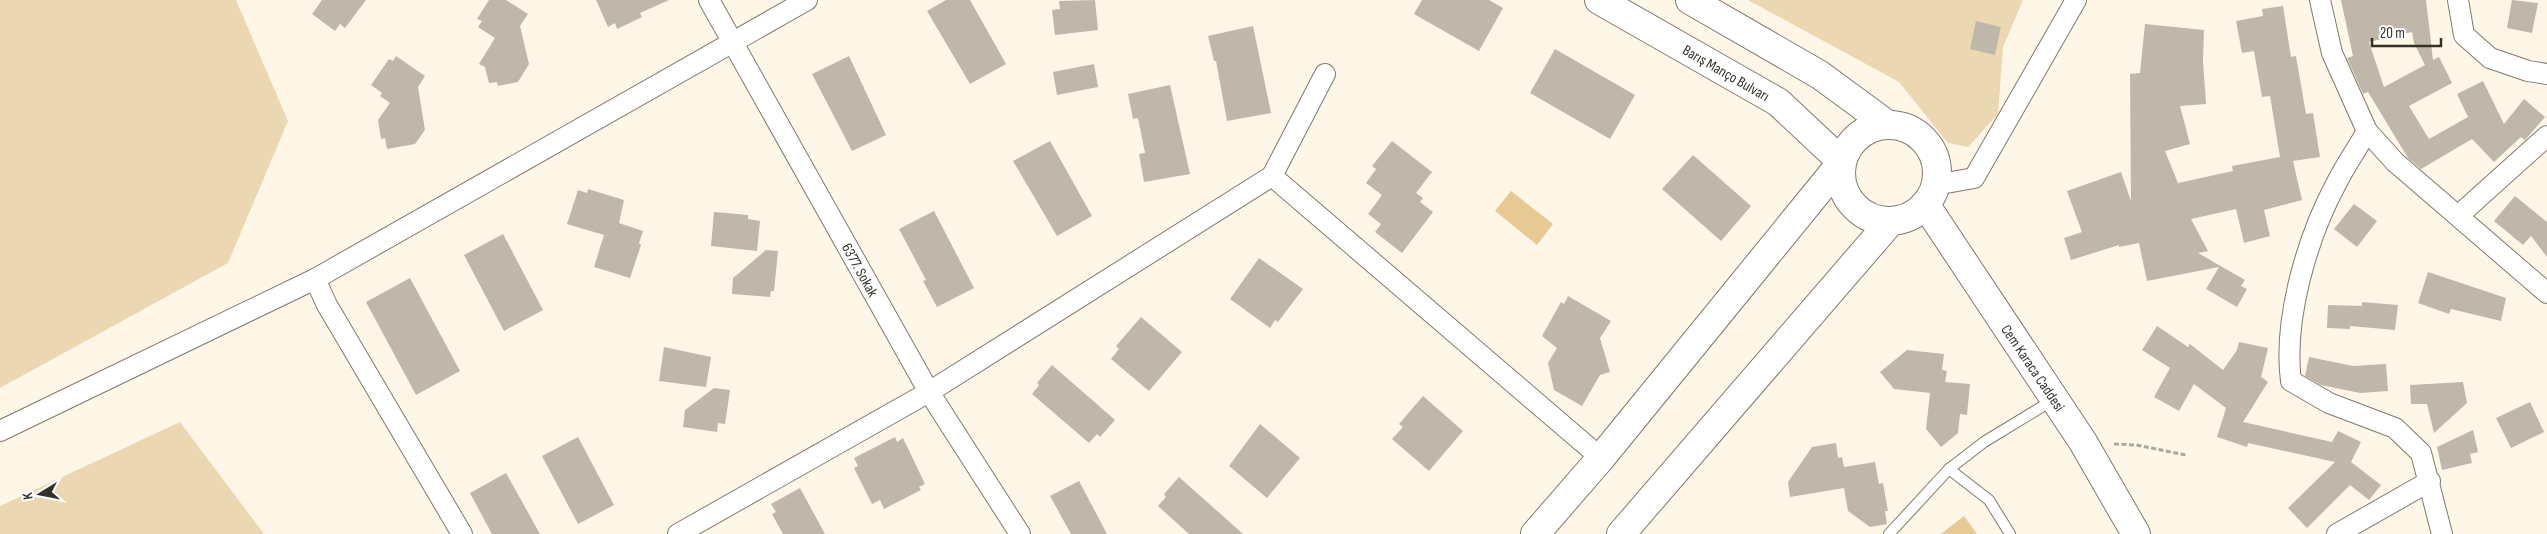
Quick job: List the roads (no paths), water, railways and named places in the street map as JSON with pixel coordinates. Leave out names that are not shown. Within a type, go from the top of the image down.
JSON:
[{"type":"main road","name":"Barış Manço Bulvarı","points":[[1599,0],[1778,102],[1842,162]]},
{"type":"main road","points":[[1690,0],[1820,75],[1888,125],[1909,130],[1926,144],[1936,163],[1930,195],[1910,216],[1891,221],[1869,217],[1852,204],[1842,184],[1842,162],[1846,150],[1864,132],[1888,125]]},
{"type":"main road","points":[[1535,534],[1601,458],[1842,162]]},
{"type":"main road","name":"Cem Karaca Caddesi","points":[[1930,195],[2054,400],[2083,442],[2136,534]]},
{"type":"main road","points":[[1621,534],[1891,221]]},
{"type":"street","name":"6377. Sokak","points":[[708,0],[929,392],[1020,534]]},
{"type":"street","points":[[0,431],[315,279],[808,0]]},
{"type":"street","points":[[1930,195],[1974,178],[2076,0]]},
{"type":"street","points":[[2320,0],[2332,53],[2367,132],[2395,162],[2547,293]]},
{"type":"street","points":[[2458,0],[2464,35],[2490,58],[2528,72],[2547,74]]},
{"type":"street","points":[[678,534],[929,392],[1272,176],[1325,74]]},
{"type":"street","points":[[2367,132],[2335,185],[2308,248],[2294,306],[2288,360],[2291,381],[2329,403],[2395,428],[2420,453],[2430,481],[2442,534]]},
{"type":"street","points":[[2458,216],[2547,136]]},
{"type":"street","points":[[1272,176],[1601,458]]},
{"type":"street","points":[[315,279],[327,305],[462,534]]},
{"type":"street","points":[[2337,534],[2430,481]]},
{"type":"lane","points":[[1889,534],[1949,469],[1984,442],[2054,400]]},
{"type":"lane","points":[[1949,469],[1989,500],[2010,534]]}]
